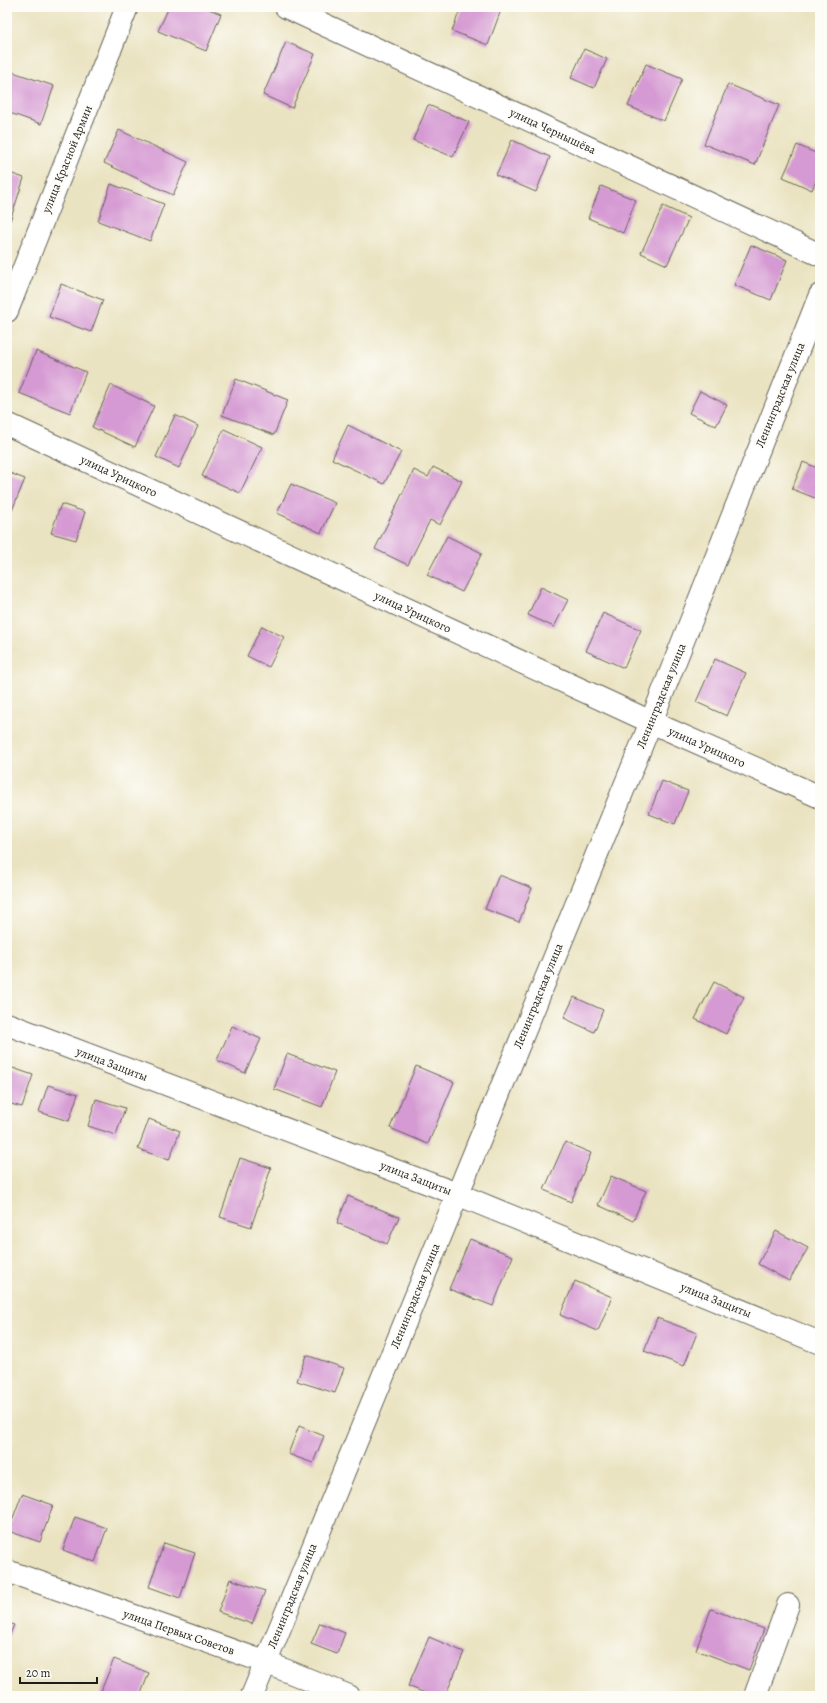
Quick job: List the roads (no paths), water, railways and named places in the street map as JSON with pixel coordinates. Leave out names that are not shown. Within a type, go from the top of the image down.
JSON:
[{"type":"street","name":"улица Красной Армии","points":[[7,311],[127,7]]},
{"type":"street","name":"улица Чернышёва","points":[[286,7],[820,255]]},
{"type":"street","name":"Ленинградская улица","points":[[252,1696],[456,1194],[651,722],[820,295]]},
{"type":"street","name":"улица Урицкого","points":[[7,424],[651,722],[820,797]]},
{"type":"street","name":"улица Защиты","points":[[7,1024],[456,1194],[820,1343]]},
{"type":"street","name":"улица Первых Советов","points":[[7,1571],[265,1662],[349,1696]]},
{"type":"street","points":[[755,1696],[788,1604]]}]
